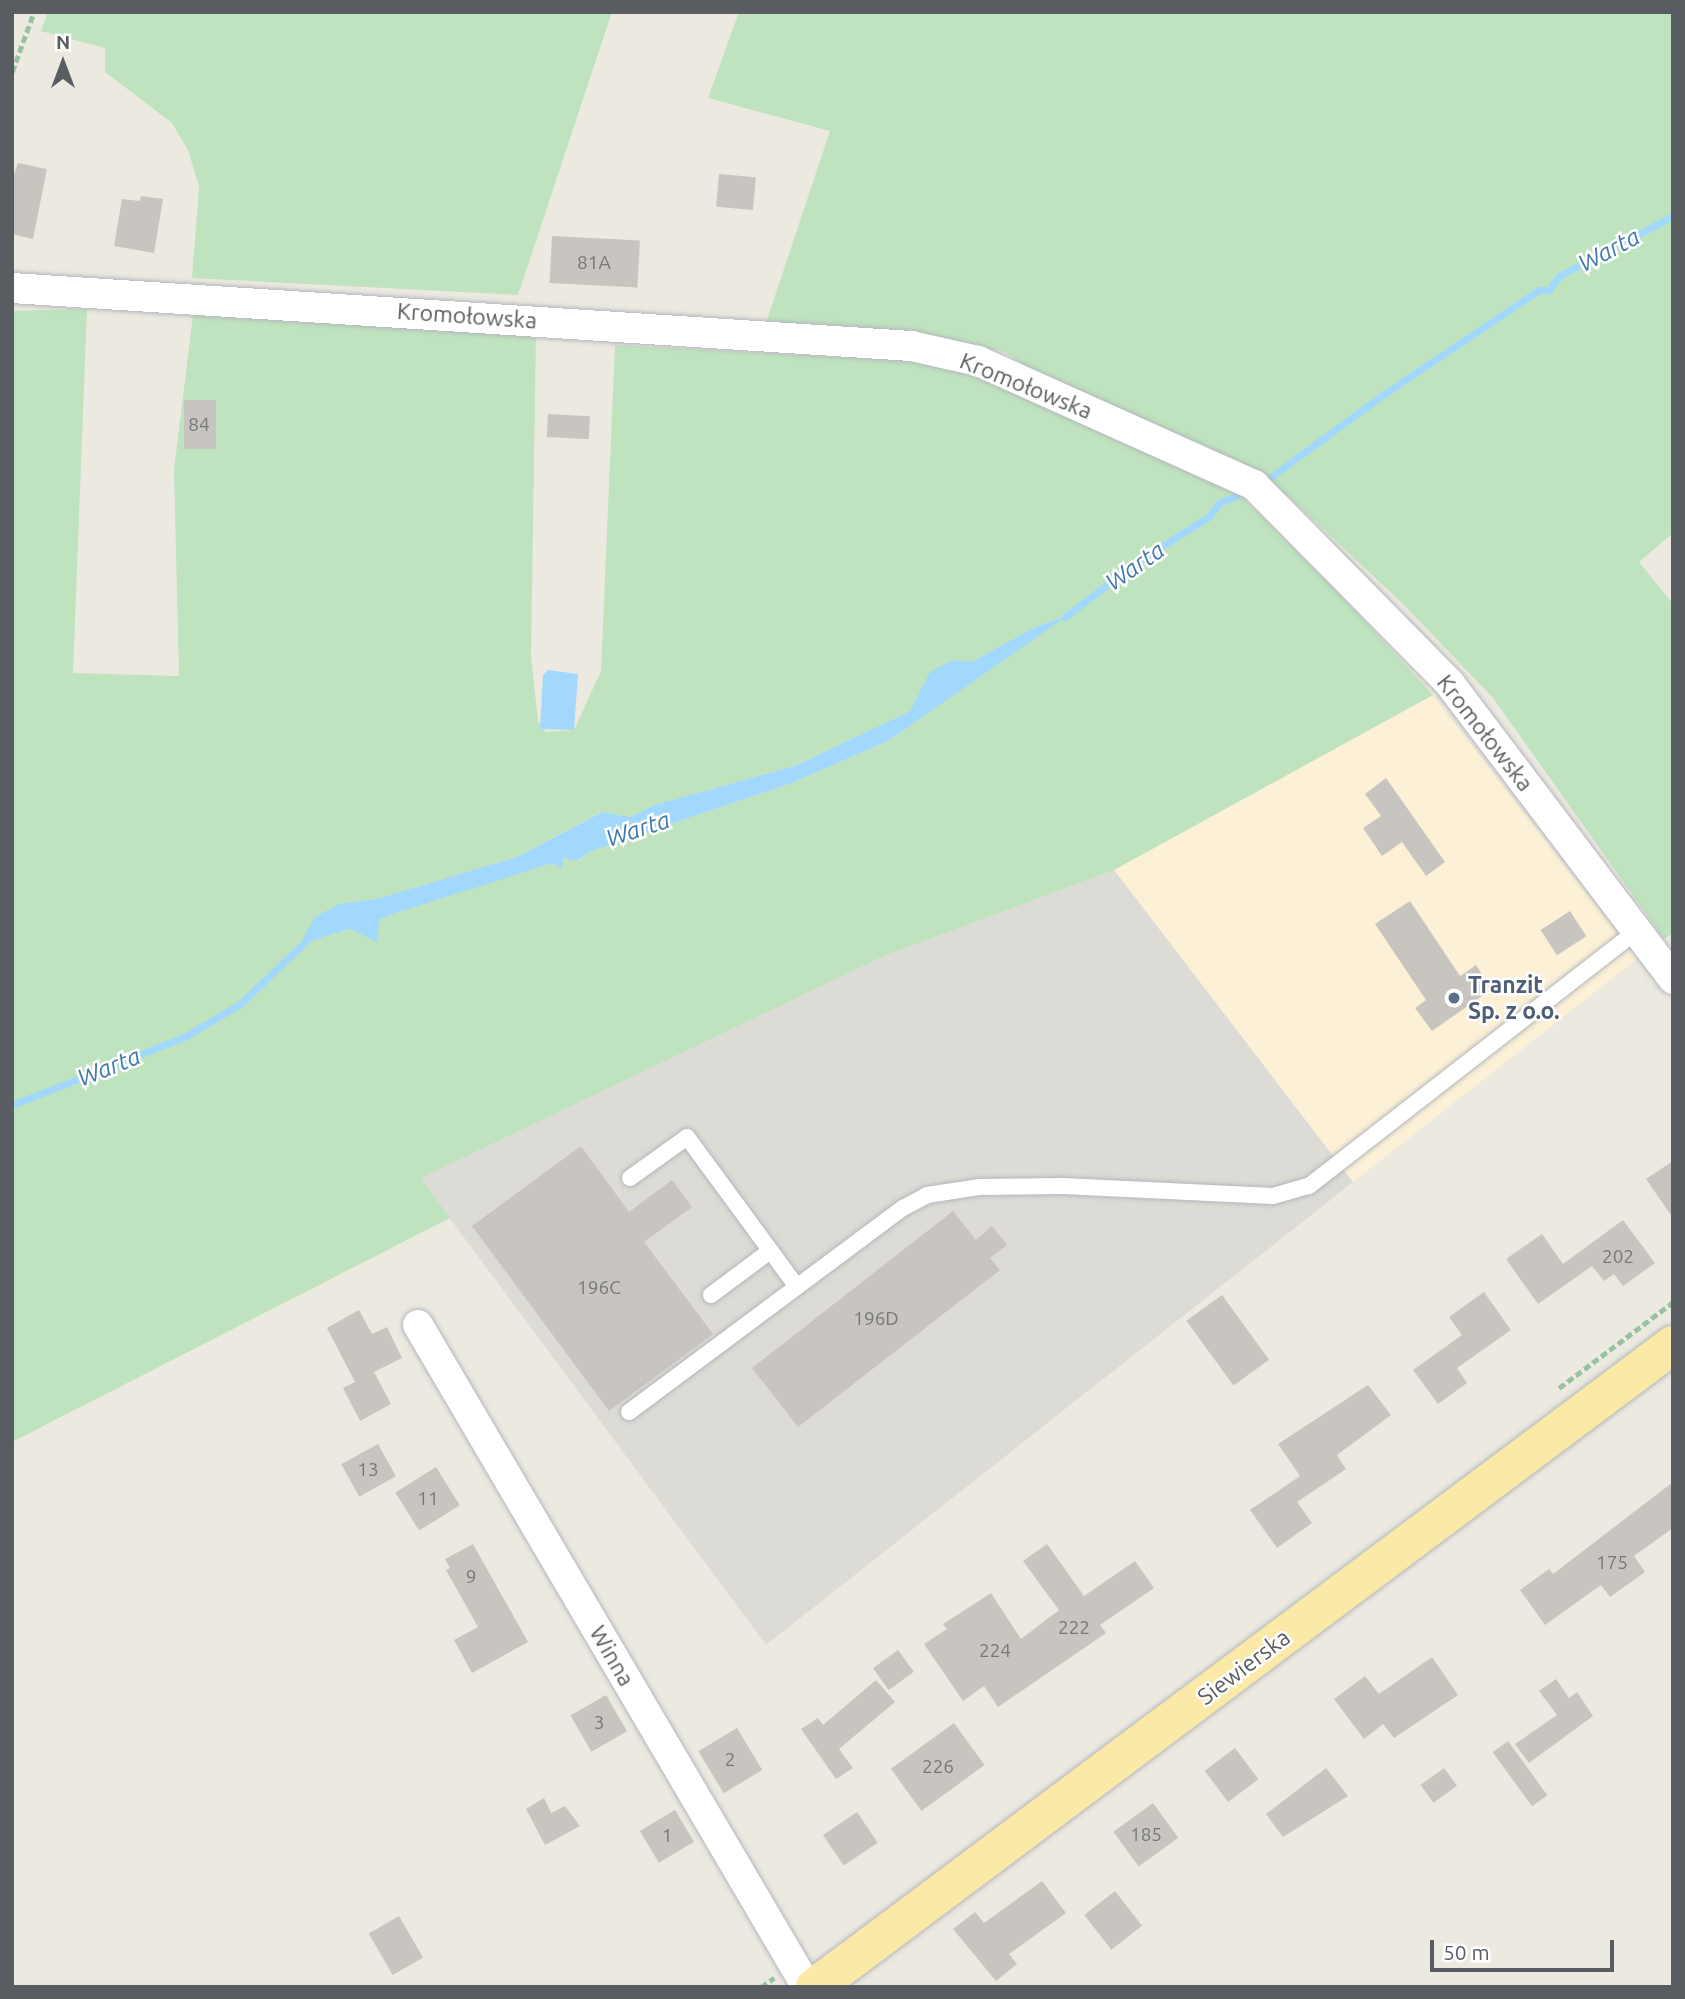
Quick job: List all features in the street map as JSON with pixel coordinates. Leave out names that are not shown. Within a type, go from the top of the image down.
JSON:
[{"type":"main road","name":"Siewierska","points":[[815,1987],[1673,1345]]},
{"type":"street","name":"Kromołowska","points":[[12,288],[911,346],[978,361],[1254,485],[1450,684],[1673,979]]},
{"type":"street","name":"Winna","points":[[418,1325],[807,1987]]},
{"type":"lane","points":[[629,1412],[915,1201],[952,1190],[1063,1186],[1261,1196],[1298,1191],[1637,931]]},
{"type":"lane","points":[[629,1178],[687,1137],[797,1287]]},
{"type":"lane","points":[[711,1295],[770,1251]]},
{"type":"path","points":[[12,72],[34,12]]},
{"type":"shaded area","points":[[1433,695],[1637,959],[1353,1182],[1114,870]]},
{"type":"shaded area","points":[[1114,870],[1353,1182],[766,1645],[420,1178],[884,956]]},
{"type":"green space","points":[[48,12],[612,12],[518,295],[192,278],[199,187],[188,150],[172,123],[105,72],[105,48],[41,31]]},
{"type":"green space","points":[[739,12],[1673,12],[1673,533],[1639,562],[1673,604],[1673,933],[1664,939],[1493,698],[1403,604],[1288,496],[1248,471],[1057,385],[1004,352],[975,345],[764,329],[830,131],[708,98]]},
{"type":"green space","points":[[87,309],[73,673],[179,676],[174,470],[193,315],[536,334],[531,656],[538,721],[546,732],[574,730],[601,671],[615,345],[914,361],[973,374],[1232,487],[1338,592],[1433,695],[1114,870],[884,956],[421,1178],[450,1218],[12,1442],[12,311]],"holes":[[[1067,615],[888,741],[792,783],[591,851],[578,861],[562,858],[396,913],[379,920],[376,941],[350,929],[302,943],[339,904],[380,898],[517,857],[601,812],[631,817],[654,805],[795,766],[910,711],[930,673],[950,661],[973,661],[1033,628]]]},
{"type":"water","points":[[1070,614],[888,741],[792,783],[591,851],[577,861],[563,858],[562,869],[552,863],[396,913],[379,920],[377,942],[350,929],[300,944],[315,917],[339,904],[380,898],[517,857],[602,812],[631,817],[654,805],[795,766],[910,711],[930,672],[950,661],[973,661],[1033,628]]},
{"type":"water","points":[[548,670],[578,674],[574,730],[540,729],[543,675]]},
{"type":"building","points":[[18,163],[47,169],[33,239],[12,234],[12,180]]},
{"type":"building","points":[[719,174],[756,177],[753,210],[716,207]]},
{"type":"building","points":[[141,196],[163,199],[154,253],[114,246],[122,199],[140,201]]},
{"type":"building","points":[[552,236],[640,241],[637,288],[550,283]]},
{"type":"building","points":[[184,400],[216,400],[216,449],[184,449]]},
{"type":"building","points":[[548,414],[590,416],[589,439],[547,437]]},
{"type":"building","points":[[1386,778],[1445,862],[1426,876],[1402,842],[1382,856],[1363,828],[1381,816],[1365,794]]},
{"type":"building","points":[[1410,901],[1460,976],[1476,965],[1492,989],[1432,1031],[1415,1008],[1426,1000],[1375,924]]},
{"type":"building","points":[[1570,911],[1586,936],[1557,955],[1541,930]]},
{"type":"building","points":[[581,1146],[629,1212],[672,1180],[692,1207],[644,1242],[713,1334],[609,1411],[472,1226]]},
{"type":"building","points":[[1673,1161],[1673,1218],[1646,1179]]},
{"type":"building","points":[[953,1211],[976,1240],[992,1226],[1007,1245],[990,1258],[1000,1270],[798,1427],[752,1368]]},
{"type":"building","points":[[1623,1220],[1655,1263],[1623,1286],[1614,1274],[1604,1281],[1592,1266],[1538,1304],[1506,1259],[1542,1234],[1563,1264]]},
{"type":"building","points":[[1484,1292],[1511,1330],[1457,1368],[1467,1383],[1438,1404],[1413,1370],[1462,1335],[1449,1317]]},
{"type":"building","points":[[1222,1295],[1269,1360],[1233,1386],[1186,1321]]},
{"type":"building","points":[[359,1310],[372,1334],[387,1327],[402,1358],[374,1372],[391,1404],[360,1421],[343,1388],[355,1382],[327,1328]]},
{"type":"building","points":[[1368,1385],[1391,1415],[1337,1455],[1346,1469],[1297,1502],[1312,1523],[1277,1548],[1250,1510],[1300,1476],[1278,1444]]},
{"type":"building","points":[[378,1444],[396,1476],[359,1497],[341,1464]]},
{"type":"building","points":[[436,1467],[460,1505],[419,1531],[395,1492]]},
{"type":"building","points":[[1673,1482],[1673,1528],[1634,1556],[1645,1572],[1610,1597],[1601,1585],[1545,1625],[1520,1590],[1549,1569],[1553,1574]]},
{"type":"building","points":[[473,1544],[528,1642],[472,1673],[454,1640],[478,1627],[446,1570],[450,1568],[445,1559]]},
{"type":"building","points":[[1047,1544],[1084,1596],[1135,1561],[1154,1588],[1100,1625],[1106,1633],[998,1707],[984,1686],[963,1701],[924,1644],[947,1629],[943,1624],[991,1593],[1021,1639],[1059,1610],[1023,1561]]},
{"type":"building","points":[[898,1650],[914,1672],[889,1690],[873,1668]]},
{"type":"building","points":[[1432,1657],[1458,1695],[1394,1738],[1383,1724],[1364,1739],[1334,1699],[1365,1676],[1379,1694]]},
{"type":"building","points":[[1556,1679],[1569,1698],[1577,1692],[1593,1716],[1529,1763],[1515,1744],[1557,1715],[1539,1691]]},
{"type":"building","points":[[876,1680],[895,1702],[839,1749],[853,1768],[836,1779],[801,1729],[818,1718],[823,1725]]},
{"type":"building","points":[[606,1695],[627,1731],[591,1752],[570,1715]]},
{"type":"building","points":[[954,1723],[985,1765],[921,1811],[891,1769]]},
{"type":"building","points":[[737,1728],[762,1770],[724,1793],[698,1751]]},
{"type":"building","points":[[1508,1741],[1547,1795],[1532,1806],[1493,1752]]},
{"type":"building","points":[[1235,1748],[1258,1779],[1228,1802],[1205,1771]]},
{"type":"building","points":[[1326,1768],[1348,1796],[1283,1837],[1266,1814]]},
{"type":"building","points":[[1444,1768],[1457,1786],[1433,1803],[1421,1785]]},
{"type":"building","points":[[544,1798],[551,1813],[565,1806],[580,1826],[545,1845],[526,1809]]},
{"type":"building","points":[[1153,1803],[1178,1838],[1139,1867],[1113,1832]]},
{"type":"building","points":[[675,1810],[694,1842],[659,1863],[640,1831]]},
{"type":"building","points":[[857,1812],[878,1843],[844,1866],[823,1835]]},
{"type":"building","points":[[1042,1881],[1066,1913],[1009,1954],[1017,1964],[996,1981],[953,1929],[975,1912],[984,1923]]},
{"type":"building","points":[[1115,1891],[1142,1926],[1111,1950],[1084,1915]]},
{"type":"building","points":[[399,1916],[423,1958],[393,1975],[369,1933]]},
{"type":"waterway","name":"Warta","points":[[1272,476],[1384,394],[1539,290],[1549,290],[1559,276],[1673,216]]},
{"type":"waterway","name":"Warta","points":[[1065,617],[1135,563],[1208,517],[1220,502],[1237,496]]},
{"type":"waterway","name":"Warta","points":[[12,1105],[186,1036],[240,1004],[311,936]]},
{"type":"place","name":"Tranzit Sp. z o.o.","points":[[1454,998]]}]
